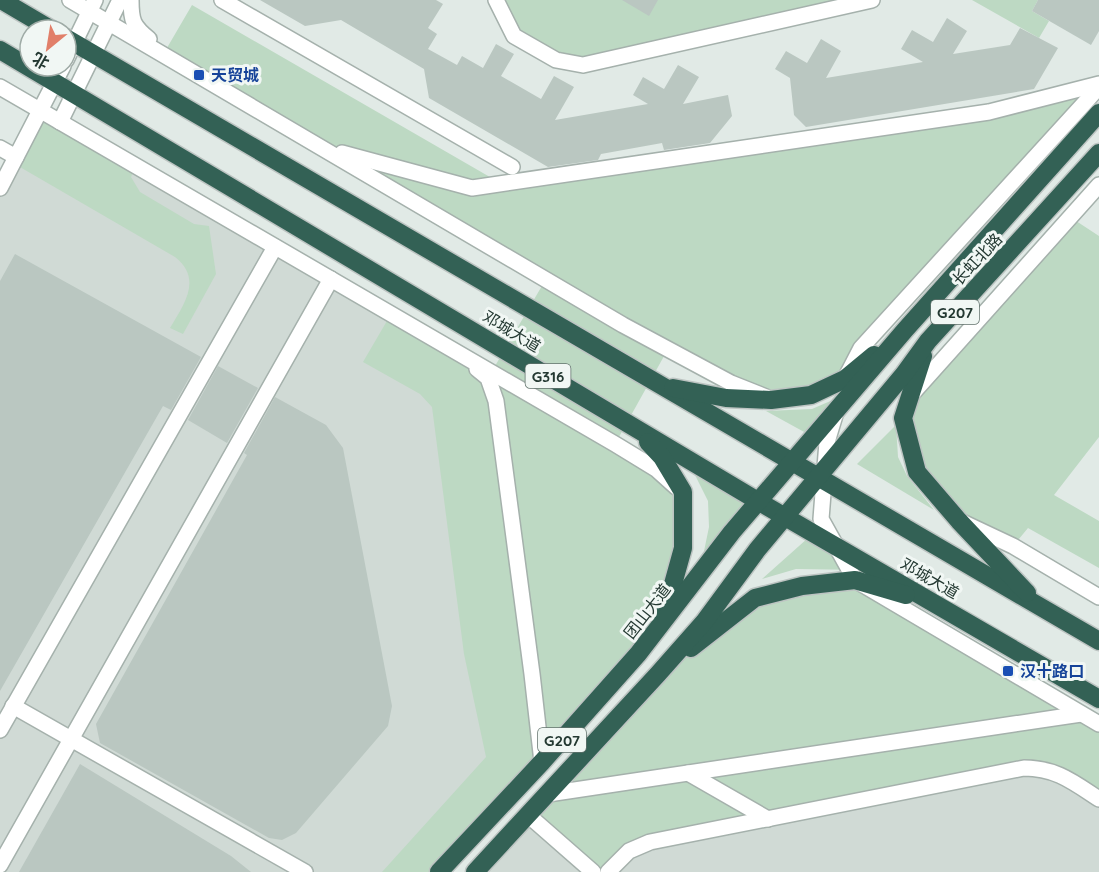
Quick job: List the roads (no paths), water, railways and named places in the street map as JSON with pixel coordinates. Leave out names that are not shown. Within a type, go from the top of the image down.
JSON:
[{"type":"highway","points":[[1,0],[32,18]]},
{"type":"highway","name":"邓城大道","points":[[78,45],[1099,641]]},
{"type":"highway","name":"邓城大道","points":[[0,50],[18,57]]},
{"type":"highway","name":"邓城大道","points":[[63,78],[74,93],[784,516],[1099,699]]},
{"type":"highway","name":"长虹北路","points":[[876,366],[905,330],[1099,113]]},
{"type":"highway","name":"长虹北路","points":[[817,477],[904,374],[928,340],[1099,153]]},
{"type":"highway","points":[[659,385],[726,398],[771,400],[811,395],[845,379],[905,330]]},
{"type":"highway","points":[[928,340],[903,418],[917,472],[959,521],[1040,607]]},
{"type":"highway","name":"团山大道","points":[[438,872],[542,762],[632,661],[732,532],[876,366]]},
{"type":"highway","points":[[632,426],[662,457],[682,492],[684,548],[670,595],[632,661]]},
{"type":"highway","name":"G207","points":[[475,872],[704,622],[784,516],[817,477]]},
{"type":"highway","points":[[658,674],[755,598],[802,586],[855,580],[934,603]]},
{"type":"street","points":[[70,0],[92,6],[109,23],[623,325],[731,383],[771,400]]},
{"type":"street","points":[[60,122],[120,0]]},
{"type":"street","points":[[131,0],[131,17],[135,28],[174,61]]},
{"type":"street","points":[[222,0],[512,167]]},
{"type":"street","points":[[496,0],[514,36],[556,60],[583,65],[872,0]]},
{"type":"street","points":[[78,28],[92,6]]},
{"type":"street","points":[[0,188],[58,78]]},
{"type":"street","points":[[323,148],[472,188],[989,112],[1099,86]]},
{"type":"street","points":[[1099,86],[861,348],[845,379],[827,442],[821,519],[855,580],[1099,724]]},
{"type":"street","points":[[0,87],[656,469],[682,492]]},
{"type":"street","points":[[0,148],[16,157]]},
{"type":"street","points":[[910,396],[1099,185]]},
{"type":"street","points":[[0,730],[275,247]]},
{"type":"street","points":[[0,865],[331,279]]},
{"type":"street","points":[[454,350],[488,378],[496,401],[542,762]]},
{"type":"street","points":[[959,521],[1013,546],[1099,597]]},
{"type":"street","points":[[13,706],[305,872]]},
{"type":"street","points":[[548,794],[1081,714]]},
{"type":"street","points":[[608,872],[629,851],[650,842],[1024,768],[1041,768],[1059,774],[1099,799]]},
{"type":"street","points":[[688,772],[768,819]]},
{"type":"street","points":[[528,815],[593,872]]},
{"type":"place","name":"天贸城","points":[[199,75]]},
{"type":"place","name":"汉十路口","points":[[1008,671]]}]
